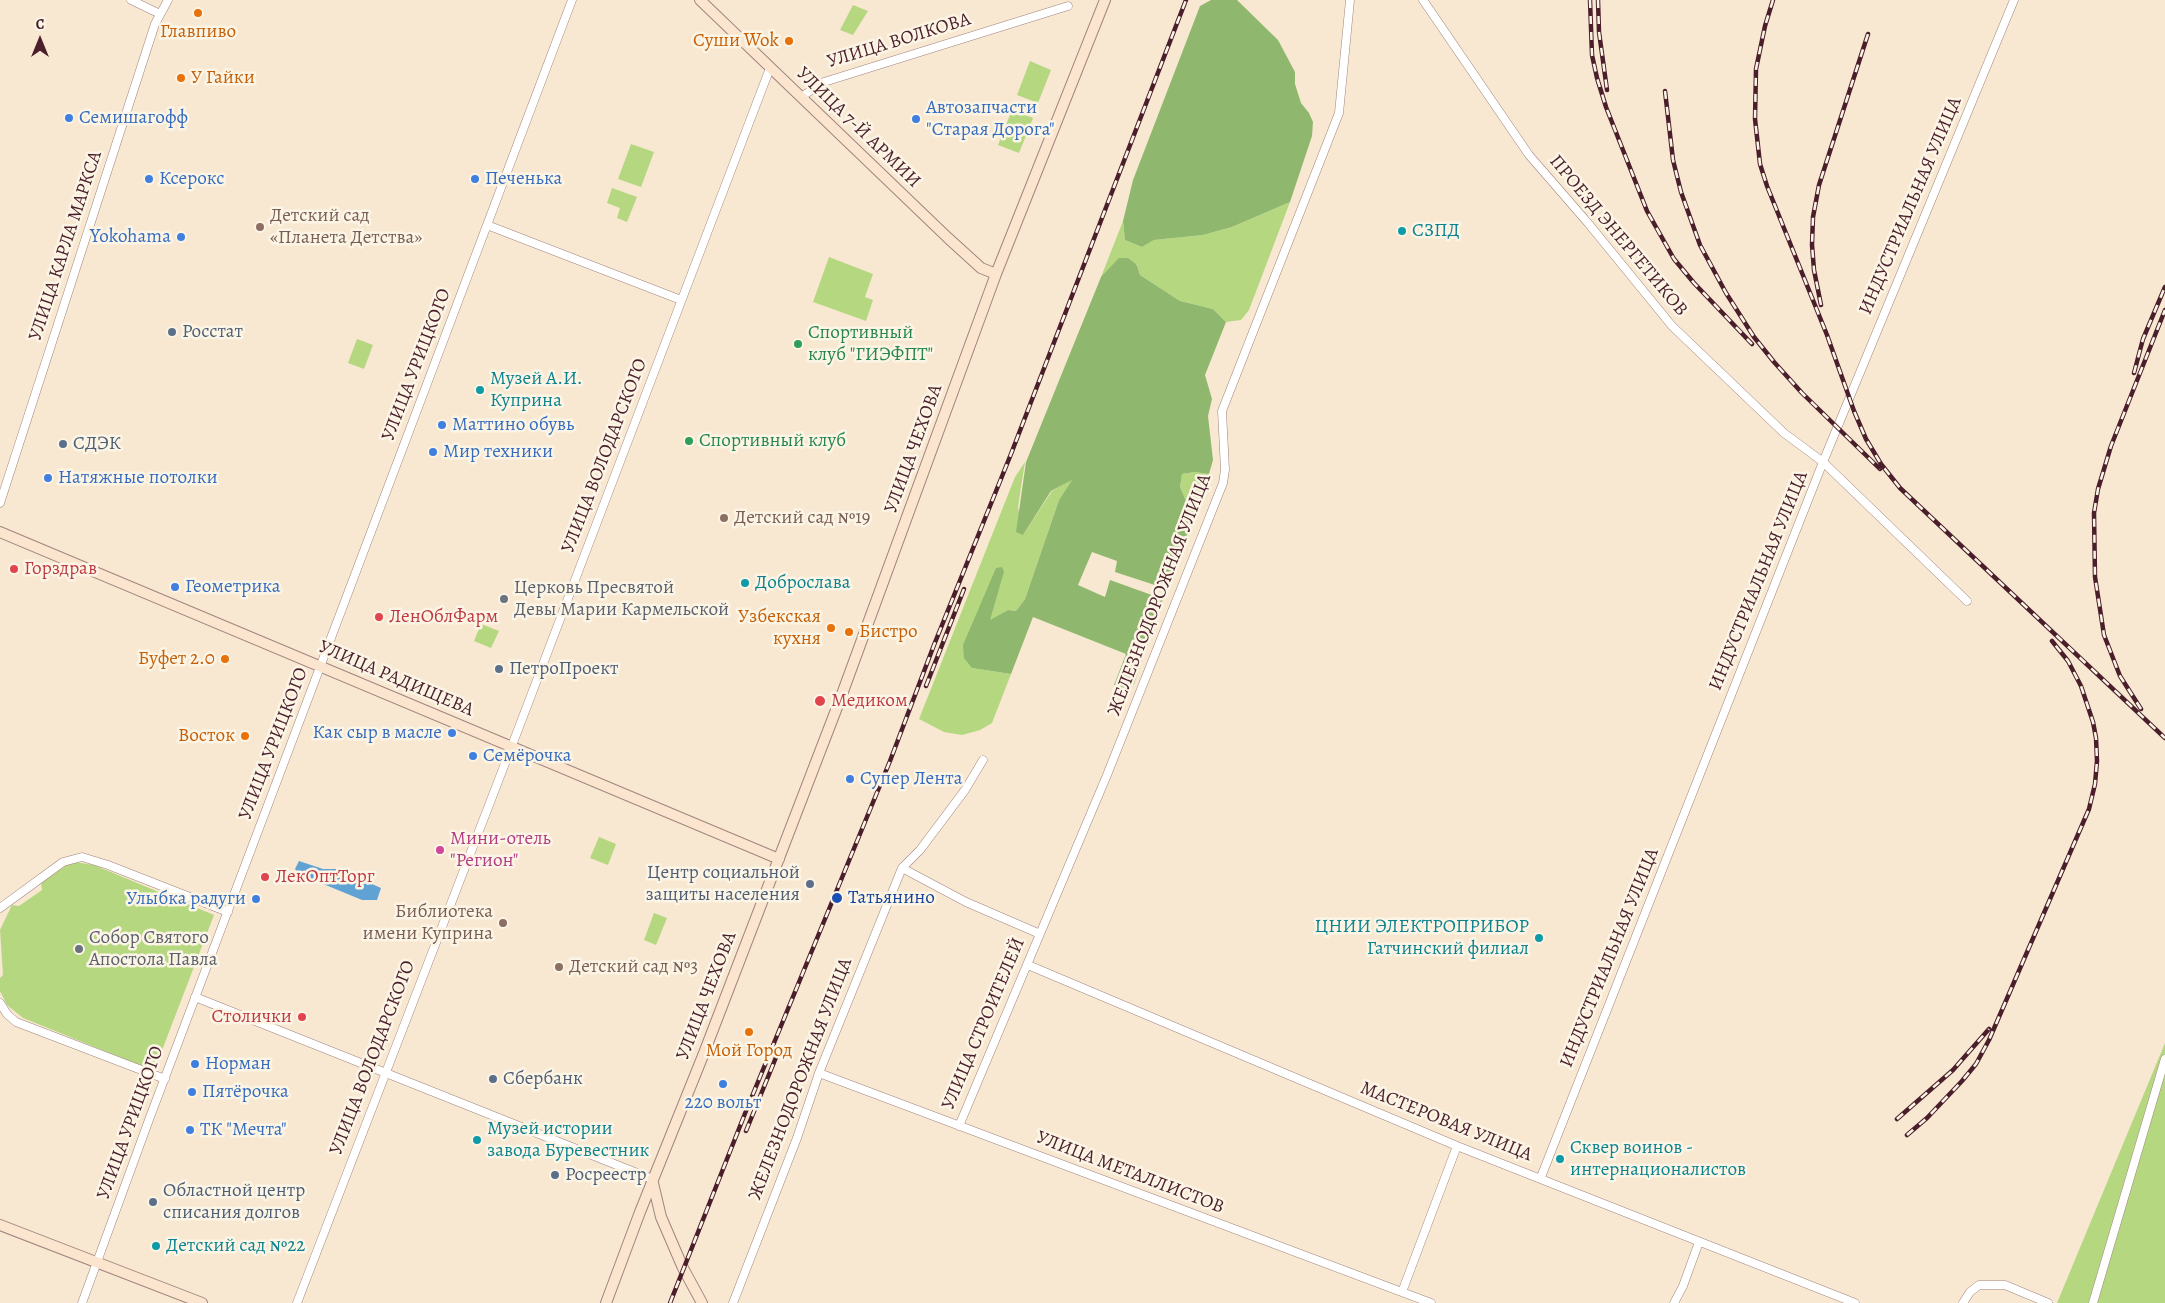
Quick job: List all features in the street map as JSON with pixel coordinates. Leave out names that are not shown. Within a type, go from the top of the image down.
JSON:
[{"type":"street","points":[[131,0],[160,14]]},
{"type":"street","name":"УЛИЦА КАРЛА МАРКСА","points":[[0,503],[135,85],[160,14],[168,0]]},
{"type":"street","name":"УЛИЦА УРИЦКОГО","points":[[82,1303],[164,1079],[572,0]]},
{"type":"street","name":"УЛИЦА 7-Й АРМИИ","points":[[700,0],[948,238],[981,268],[996,274]]},
{"type":"street","name":"УЛИЦА ЧЕХОВА","points":[[606,1303],[652,1180],[841,697],[996,274],[1105,0]]},
{"type":"street","name":"ЖЕЛЕЗНОДОРОЖНАЯ УЛИЦА","points":[[1040,934],[1111,766],[1223,484],[1222,411],[1340,113],[1350,0]]},
{"type":"street","name":"ПРОЕЗД ЭНЕРГЕТИКОВ","points":[[1423,0],[1529,156],[1594,230],[1672,326],[1784,433],[1823,462],[1967,601]]},
{"type":"street","name":"ИНДУСТРИАЛЬНАЯ УЛИЦА","points":[[1541,1178],[1823,462],[2014,0]]},
{"type":"street","name":"УЛИЦА ВОЛКОВА","points":[[801,97],[824,82],[1068,6]]},
{"type":"street","name":"УЛИЦА ВОЛОДАРСКОГО","points":[[296,1303],[384,1072],[512,747],[770,68]]},
{"type":"street","points":[[487,225],[681,300]]},
{"type":"street","name":"УЛИЦА РАДИЩЕВА","points":[[0,532],[779,858]]},
{"type":"street","name":"ЖЕЛЕЗНОДОРОЖНАЯ УЛИЦА","points":[[733,1303],[797,1138],[819,1073],[902,868],[920,850],[965,790],[983,760]]},
{"type":"street","points":[[0,907],[63,862],[82,857],[108,865],[228,912]]},
{"type":"street","points":[[902,868],[966,902],[1040,934]]},
{"type":"street","name":"УЛИЦА СТРОИТЕЛЕЙ","points":[[959,1126],[1040,934]]},
{"type":"street","name":"МАСТЕРОВАЯ УЛИЦА","points":[[1028,965],[1458,1146],[1855,1303]]},
{"type":"street","points":[[195,997],[652,1180],[662,1217],[683,1268],[702,1303]]},
{"type":"street","points":[[0,1003],[16,1022],[164,1079]]},
{"type":"street","points":[[2093,1303],[2165,1059]]},
{"type":"street","name":"УЛИЦА МЕТАЛЛИСТОВ","points":[[819,1073],[1431,1303]]},
{"type":"street","points":[[1402,1292],[1458,1146]]},
{"type":"street","points":[[640,1212],[651,1209],[662,1217]]},
{"type":"street","points":[[0,1225],[202,1303]]},
{"type":"street","points":[[1674,1303],[1683,1286],[1699,1242]]},
{"type":"street","points":[[1963,1303],[1970,1292],[1979,1285],[1986,1284],[2005,1286],[2048,1303]]},
{"type":"green space","points":[[1211,0],[1237,0],[1278,40],[1295,72],[1295,84],[1301,103],[1313,122],[1312,136],[1290,202],[1232,227],[1203,235],[1154,240],[1142,247],[1125,240],[1123,221],[1133,180],[1200,6]]},
{"type":"green space","points":[[853,5],[868,11],[853,35],[840,30]]},
{"type":"green space","points":[[1030,61],[1051,70],[1038,103],[1017,95]]},
{"type":"green space","points":[[1012,110],[1033,118],[1019,153],[998,145]]},
{"type":"green space","points":[[631,144],[654,152],[641,187],[618,179]]},
{"type":"green space","points":[[612,188],[637,197],[627,222],[617,218],[620,208],[607,203]]},
{"type":"green space","points":[[1290,202],[1249,310],[1241,320],[1226,322],[1213,309],[1180,301],[1140,275],[1137,264],[1101,277],[1123,221],[1125,240],[1142,247],[1154,240],[1203,235],[1232,227]]},
{"type":"green space","points":[[829,257],[873,274],[865,297],[873,300],[866,321],[813,302]]},
{"type":"green space","points":[[1119,258],[1128,258],[1137,265],[1140,275],[1180,301],[1213,309],[1226,322],[1205,375],[1212,399],[1208,416],[1213,460],[1209,474],[1195,472],[1182,474],[1180,487],[1186,501],[1191,524],[1167,589],[1115,572],[1117,561],[1092,552],[1078,585],[1105,597],[1110,580],[1163,599],[1134,684],[1129,689],[1114,685],[1126,654],[1033,617],[1011,674],[972,668],[964,658],[963,645],[996,568],[1002,567],[1004,572],[990,620],[1008,610],[1016,611],[1025,599],[1059,500],[1072,480],[1051,491],[1023,535],[1016,532],[1026,462],[1101,277]]},
{"type":"green space","points":[[357,339],[373,345],[364,369],[348,363]]},
{"type":"green space","points":[[1025,462],[1018,507],[1023,535],[1052,491],[1073,479],[1059,500],[1025,599],[1016,611],[1008,610],[989,621],[1004,572],[972,668],[1011,674],[992,723],[980,730],[962,735],[944,732],[919,719],[1015,477]]},
{"type":"green space","points":[[1195,472],[1209,474],[1191,524],[1186,501],[1180,487],[1182,474]]},
{"type":"green space","points":[[481,624],[499,631],[491,648],[474,641]]},
{"type":"green space","points":[[599,837],[616,844],[608,865],[590,858]]},
{"type":"green space","points":[[75,862],[94,865],[214,915],[154,1071],[23,1018],[7,1005],[0,991],[0,978],[3,975],[0,930],[12,905],[19,906],[42,890],[41,883],[67,865]]},
{"type":"green space","points":[[654,913],[667,918],[656,945],[644,940]]},
{"type":"green space","points":[[2165,1043],[2165,1303],[2057,1303]]},
{"type":"water","points":[[299,861],[323,869],[338,869],[381,888],[377,900],[362,900],[299,874],[295,869]]},
{"type":"railway","points":[[670,1303],[746,1111],[890,761],[1186,0]]},
{"type":"railway","points":[[1590,0],[1592,55],[1597,78],[1606,107],[1647,211],[1674,259],[1752,344]]},
{"type":"railway","points":[[1598,0],[1599,32],[1607,90]]},
{"type":"railway","points":[[1773,0],[1765,26],[1756,69],[1755,119],[1760,164],[1866,439],[1881,464],[1900,488],[2165,738]]},
{"type":"railway","points":[[1821,305],[1814,270],[1812,245],[1813,217],[1819,185],[1868,34]]},
{"type":"railway","points":[[1665,91],[1673,160],[1681,192],[1700,245],[1726,293],[1754,337],[1774,362],[1802,393],[1880,469]]},
{"type":"railway","points":[[2134,373],[2143,339],[2165,287]]},
{"type":"railway","points":[[2141,709],[2120,676],[2104,635],[2095,577],[2094,513],[2098,489],[2111,446],[2165,310]]},
{"type":"railway","points":[[926,686],[964,589]]},
{"type":"railway","points":[[1907,1135],[1927,1118],[1976,1064],[1989,1040],[2089,809],[2095,784],[2097,761],[2093,722],[2081,686],[2068,661],[2052,641]]},
{"type":"railway","points":[[1897,1119],[1953,1070],[1989,1029]]},
{"type":"railway","points":[[746,1131],[779,1050]]},
{"type":"place","name":"Главпиво","points":[[198,13]]},
{"type":"place","name":"Суши Wok","points":[[789,41]]},
{"type":"place","name":"У Гайки","points":[[181,78]]},
{"type":"place","name":"Семишагофф","points":[[69,118]]},
{"type":"place","name":"Автозапчасти \"Старая Дорога\"","points":[[916,119]]},
{"type":"place","name":"Ксерокс","points":[[149,179]]},
{"type":"place","name":"Печенька","points":[[475,179]]},
{"type":"place","name":"Детский сад «Планета Детства»","points":[[260,227]]},
{"type":"place","name":"СЗПД","points":[[1402,231]]},
{"type":"place","name":"Yokohama","points":[[181,237]]},
{"type":"place","name":"Росстат","points":[[172,332]]},
{"type":"place","name":"Спортивный клуб \"ГИЭФПТ\"","points":[[798,344]]},
{"type":"place","name":"Музей А.И. Куприна","points":[[480,390]]},
{"type":"place","name":"Маттино обувь","points":[[442,425]]},
{"type":"place","name":"Спортивный клуб","points":[[689,441]]},
{"type":"place","name":"СДЭК","points":[[63,444]]},
{"type":"place","name":"Мир техники","points":[[433,452]]},
{"type":"place","name":"Натяжные потолки","points":[[48,478]]},
{"type":"place","name":"Детский сад №19","points":[[724,518]]},
{"type":"place","name":"Горздрав","points":[[14,569]]},
{"type":"place","name":"Доброслава","points":[[745,583]]},
{"type":"place","name":"Геометрика","points":[[175,587]]},
{"type":"place","name":"Церковь Пресвятой Девы Марии Кармельской","points":[[504,599]]},
{"type":"place","name":"ЛенОблФарм","points":[[379,617]]},
{"type":"place","name":"Узбекская кухня","points":[[831,628]]},
{"type":"place","name":"Бистро","points":[[849,632]]},
{"type":"place","name":"Буфет 2.0","points":[[225,659]]},
{"type":"place","name":"ПетроПроект","points":[[499,669]]},
{"type":"place","name":"Медиком","points":[[820,701]]},
{"type":"place","name":"Как сыр в масле","points":[[452,733]]},
{"type":"place","name":"Восток","points":[[245,736]]},
{"type":"place","name":"Семёрочка","points":[[473,756]]},
{"type":"place","name":"Супер Лента","points":[[850,779]]},
{"type":"place","name":"Мини-отель \"Регион\"","points":[[440,850]]},
{"type":"place","name":"ЛекОптТорг","points":[[265,877]]},
{"type":"place","name":"Центр социальной защиты населения","points":[[810,884]]},
{"type":"place","name":"Татьянино","points":[[837,898]]},
{"type":"place","name":"Улыбка радуги","points":[[256,899]]},
{"type":"place","name":"Библиотека имени Куприна","points":[[503,923]]},
{"type":"place","name":"ЦНИИ ЭЛЕКТРОПРИБОР Гатчинский филиал","points":[[1539,938]]},
{"type":"place","name":"Собор Святого Апостола Павла","points":[[79,949]]},
{"type":"place","name":"Детский сад №3","points":[[559,967]]},
{"type":"place","name":"Столички","points":[[302,1017]]},
{"type":"place","name":"Мой Город","points":[[749,1032]]},
{"type":"place","name":"Норман","points":[[195,1064]]},
{"type":"place","name":"Сбербанк","points":[[493,1079]]},
{"type":"place","name":"220 вольт","points":[[723,1084]]},
{"type":"place","name":"Пятёрочка","points":[[192,1092]]},
{"type":"place","name":"ТК \"Мечта\"","points":[[190,1130]]},
{"type":"place","name":"Музей истории завода Буревестник","points":[[477,1140]]},
{"type":"place","name":"Сквер воинов - интернационалистов","points":[[1560,1159]]},
{"type":"place","name":"Росреестр","points":[[555,1175]]},
{"type":"place","name":"Областной центр списания долгов","points":[[153,1202]]},
{"type":"place","name":"Детский сад №22","points":[[156,1246]]}]
